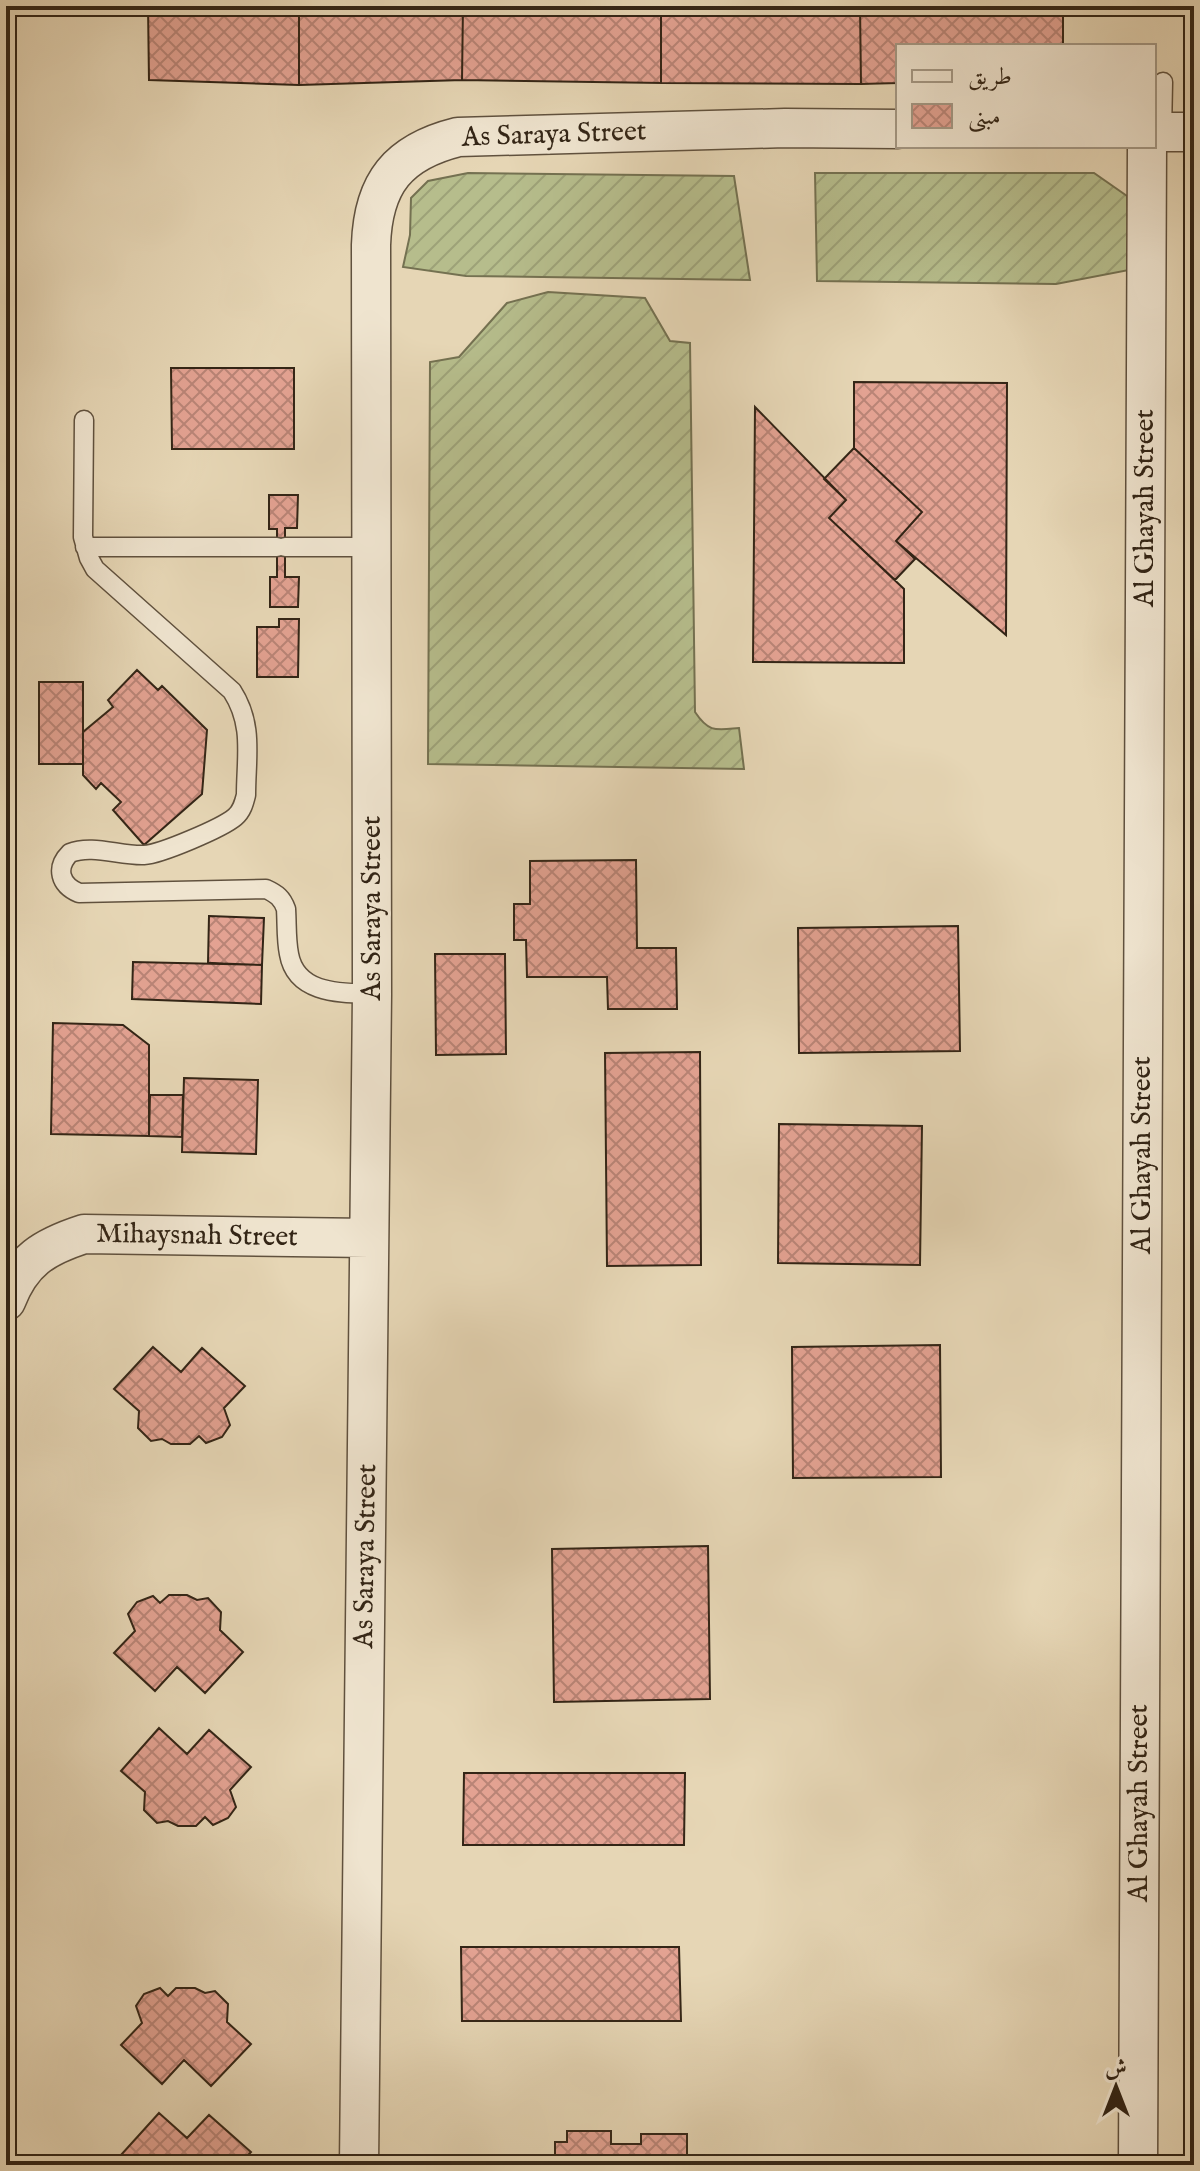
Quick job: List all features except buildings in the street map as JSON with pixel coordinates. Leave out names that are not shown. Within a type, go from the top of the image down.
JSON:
[{"type":"street","name":"As Saraya Street","points":[[359,2165],[372,994],[372,225],[376,206],[395,170],[413,154],[435,143],[458,137],[785,128],[896,129]]},
{"type":"street","name":"Al Ghayah Street","points":[[1138,2165],[1164,136]]},
{"type":"street","name":"Mihaysnah Street","points":[[8,1288],[30,1260],[56,1243],[84,1234],[369,1238]]},
{"type":"lane","points":[[1163,82],[1164,136]]},
{"type":"lane","points":[[84,420],[83,537],[89,558],[95,569],[232,691],[246,718],[248,732],[246,795],[245,803],[235,817],[169,850],[143,855],[85,850],[70,853],[61,866],[63,883],[79,893],[266,889],[283,902],[289,959],[307,982],[320,990],[336,993],[372,994]]},
{"type":"lane","points":[[85,547],[372,547]]},
{"type":"green space","points":[[468,173],[734,176],[750,280],[466,276],[403,267],[410,235],[411,198],[428,181]]},
{"type":"green space","points":[[815,173],[1094,173],[1127,196],[1129,270],[1056,284],[817,281]]},
{"type":"green space","points":[[548,292],[645,298],[670,341],[690,343],[695,712],[714,729],[739,728],[744,769],[428,764],[430,362],[459,357],[507,303]]}]
